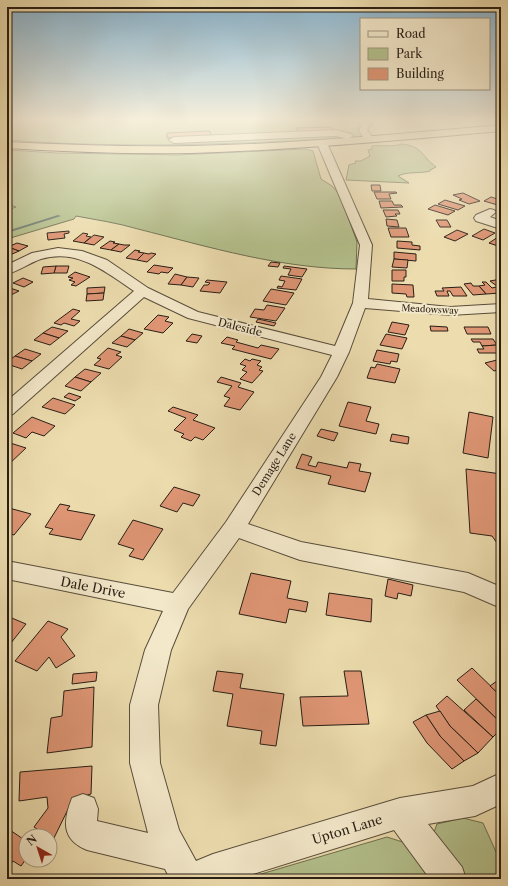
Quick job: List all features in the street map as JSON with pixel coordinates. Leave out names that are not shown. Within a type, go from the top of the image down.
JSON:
[{"type":"street","name":"Demage Lane","points":[[198,873],[164,836],[145,763],[144,705],[158,650],[178,604],[234,528],[329,377],[341,352],[360,303],[366,245],[330,161]]},
{"type":"street","points":[[490,212],[476,221],[501,225]]},
{"type":"street","name":"Daleside","points":[[7,270],[37,256],[58,252],[70,252],[102,263],[144,291],[193,315],[341,352]]},
{"type":"street","points":[[7,410],[144,291]]},
{"type":"street","name":"Meadowsway","points":[[360,303],[450,311],[499,311]]},
{"type":"street","points":[[234,528],[300,551],[468,583],[501,598]]},
{"type":"street","name":"Dale Drive","points":[[7,570],[178,604]]},
{"type":"street","name":"Upton Lane","points":[[198,873],[400,813],[475,801],[501,788]]},
{"type":"street","points":[[83,809],[81,827],[87,834],[198,873]]},
{"type":"street","points":[[400,813],[450,879]]},
{"type":"green space","points":[[7,161],[316,161],[321,179],[332,186],[340,195],[357,242],[356,269],[301,265],[246,256],[123,225],[76,216],[74,219],[7,239],[7,210],[16,207],[7,204]]},
{"type":"green space","points":[[355,161],[429,161],[436,167],[430,171],[402,174],[398,176],[409,183],[346,180],[349,165],[356,163]]},
{"type":"green space","points":[[463,818],[483,823],[501,863],[501,879],[466,879],[432,838],[437,824]]},
{"type":"green space","points":[[387,837],[409,844],[437,879],[244,879]]},
{"type":"building","points":[[371,185],[380,185],[381,191],[372,191]]},
{"type":"building","points":[[374,192],[397,193],[389,194],[391,199],[377,199]]},
{"type":"building","points":[[463,193],[480,201],[469,204],[459,200],[462,199],[453,195]]},
{"type":"building","points":[[491,197],[501,200],[501,206],[484,201]]},
{"type":"building","points":[[445,200],[465,206],[458,210],[438,204]]},
{"type":"building","points":[[379,201],[392,201],[394,205],[401,205],[403,207],[381,208]]},
{"type":"building","points":[[435,205],[455,211],[448,215],[428,209]]},
{"type":"building","points":[[383,210],[398,210],[400,214],[395,214],[397,216],[386,217]]},
{"type":"building","points":[[386,219],[397,220],[399,227],[387,226]]},
{"type":"building","points":[[436,220],[447,220],[451,227],[440,227]]},
{"type":"building","points":[[388,228],[406,228],[409,237],[391,237]]},
{"type":"building","points":[[484,229],[495,233],[483,240],[472,236]]},
{"type":"building","points":[[457,230],[468,234],[455,241],[444,237]]},
{"type":"building","points":[[69,231],[69,233],[64,234],[65,238],[48,240],[47,233]]},
{"type":"building","points":[[83,233],[88,234],[86,236],[91,237],[84,243],[73,241]]},
{"type":"building","points":[[94,235],[104,237],[94,245],[84,243]]},
{"type":"building","points":[[501,235],[501,247],[489,243]]},
{"type":"building","points":[[110,241],[119,244],[111,250],[100,248]]},
{"type":"building","points":[[397,241],[412,242],[412,245],[420,246],[420,250],[397,248]]},
{"type":"building","points":[[17,243],[28,246],[19,251],[8,247]]},
{"type":"building","points":[[119,244],[130,245],[121,252],[111,250]]},
{"type":"building","points":[[7,247],[19,251],[10,255],[7,254]]},
{"type":"building","points":[[135,250],[144,253],[137,260],[126,258]]},
{"type":"building","points":[[394,252],[416,254],[416,261],[394,259]]},
{"type":"building","points":[[144,253],[156,254],[147,262],[137,260]]},
{"type":"building","points":[[394,259],[408,260],[407,268],[392,267]]},
{"type":"building","points":[[271,262],[280,263],[278,267],[268,266]]},
{"type":"building","points":[[154,265],[173,268],[168,273],[161,272],[159,274],[147,272]]},
{"type":"building","points":[[56,266],[69,266],[67,273],[54,273]]},
{"type":"building","points":[[56,266],[54,273],[41,274],[43,267]]},
{"type":"building","points":[[284,266],[307,269],[302,277],[288,275],[291,269],[283,268]]},
{"type":"building","points":[[392,270],[406,270],[406,277],[404,277],[404,281],[392,281]]},
{"type":"building","points":[[75,272],[90,277],[76,286],[71,285],[75,282],[69,280],[73,278],[68,277]]},
{"type":"building","points":[[175,274],[187,277],[181,285],[168,284]]},
{"type":"building","points":[[281,276],[302,279],[296,290],[277,288],[278,286],[282,287],[285,281],[279,280]]},
{"type":"building","points":[[187,277],[199,278],[193,287],[181,285]]},
{"type":"building","points":[[23,278],[33,282],[24,287],[13,283]]},
{"type":"building","points":[[501,279],[501,289],[490,281]]},
{"type":"building","points":[[207,280],[227,282],[220,293],[200,291],[204,285],[208,285],[210,283],[205,282]]},
{"type":"building","points":[[482,282],[486,282],[492,288],[496,287],[501,293],[486,294],[479,286],[485,285]]},
{"type":"building","points":[[471,283],[473,286],[479,286],[486,294],[473,295],[464,284]]},
{"type":"building","points":[[392,284],[413,285],[414,297],[407,297],[406,294],[392,293]]},
{"type":"building","points":[[7,287],[19,291],[9,296],[7,295]]},
{"type":"building","points":[[105,287],[104,293],[87,294],[87,288]]},
{"type":"building","points":[[461,287],[467,296],[453,296],[450,291],[447,291],[449,296],[437,296],[435,291],[444,291],[442,288]]},
{"type":"building","points":[[271,289],[294,293],[286,305],[263,301]]},
{"type":"building","points":[[104,293],[103,300],[86,301],[87,294]]},
{"type":"building","points":[[267,305],[285,308],[276,321],[250,317],[255,309],[264,310]]},
{"type":"building","points":[[73,309],[80,311],[71,319],[80,321],[74,326],[64,323],[61,325],[54,323]]},
{"type":"building","points":[[158,315],[169,317],[165,321],[173,323],[163,333],[144,329]]},
{"type":"building","points":[[258,319],[276,323],[274,326],[256,322]]},
{"type":"building","points":[[392,322],[409,325],[405,335],[388,332]]},
{"type":"building","points":[[430,326],[447,327],[448,331],[431,331]]},
{"type":"building","points":[[52,327],[68,331],[59,338],[43,333]]},
{"type":"building","points":[[464,327],[488,327],[491,334],[467,334]]},
{"type":"building","points":[[129,329],[143,333],[135,340],[121,336]]},
{"type":"building","points":[[43,333],[59,338],[50,345],[34,340]]},
{"type":"building","points":[[192,334],[202,336],[197,343],[186,341]]},
{"type":"building","points":[[386,334],[407,338],[402,349],[380,345]]},
{"type":"building","points":[[121,336],[135,340],[127,347],[112,343]]},
{"type":"building","points":[[227,337],[238,340],[236,342],[258,348],[261,345],[279,349],[271,359],[232,349],[235,346],[221,343]]},
{"type":"building","points":[[471,339],[493,339],[497,345],[482,346],[480,342],[473,342]]},
{"type":"building","points":[[497,345],[501,353],[479,353],[477,349],[484,349],[482,346]]},
{"type":"building","points":[[108,348],[121,352],[116,355],[122,357],[109,369],[94,365],[101,359],[97,358]]},
{"type":"building","points":[[25,349],[41,354],[32,361],[15,356]]},
{"type":"building","points":[[377,350],[399,354],[397,362],[391,361],[390,364],[373,361]]},
{"type":"building","points":[[15,356],[32,361],[22,369],[7,364],[7,362]]},
{"type":"building","points":[[245,359],[250,361],[252,359],[261,361],[257,365],[262,367],[259,370],[263,371],[252,383],[240,379],[247,372],[242,370],[246,366],[240,364]]},
{"type":"building","points":[[501,359],[501,369],[494,371],[485,363]]},
{"type":"building","points":[[377,364],[400,369],[395,383],[367,378],[371,367],[375,368]]},
{"type":"building","points":[[85,369],[101,373],[91,382],[75,377]]},
{"type":"building","points":[[75,377],[91,382],[81,391],[65,386]]},
{"type":"building","points":[[221,377],[241,383],[238,387],[254,392],[240,410],[224,406],[230,398],[224,396],[232,386],[217,382]]},
{"type":"building","points":[[69,393],[81,397],[75,401],[64,397]]},
{"type":"building","points":[[53,398],[75,405],[65,414],[42,407]]},
{"type":"building","points":[[348,402],[371,407],[366,421],[379,424],[376,434],[339,426]]},
{"type":"building","points":[[173,407],[198,415],[193,420],[215,428],[203,440],[195,437],[191,441],[181,437],[184,434],[174,430],[186,418],[168,411]]},
{"type":"building","points":[[469,412],[493,417],[488,458],[463,453]]},
{"type":"building","points":[[32,417],[55,426],[44,436],[32,432],[26,438],[13,433]]},
{"type":"building","points":[[321,429],[338,433],[334,441],[317,436]]},
{"type":"building","points":[[392,434],[409,437],[408,444],[390,441]]},
{"type":"building","points":[[7,442],[26,448],[7,466]]},
{"type":"building","points":[[302,454],[312,457],[308,465],[316,467],[318,462],[347,468],[349,462],[361,464],[359,471],[371,473],[365,492],[328,484],[331,476],[296,468]]},
{"type":"building","points":[[466,469],[501,474],[501,543],[497,543],[492,536],[470,533]]},
{"type":"building","points":[[174,487],[200,495],[193,506],[183,503],[177,512],[160,506]]},
{"type":"building","points":[[60,504],[70,506],[67,510],[95,515],[81,540],[49,534],[53,529],[45,527]]},
{"type":"building","points":[[9,508],[31,514],[14,535],[7,533],[7,511]]},
{"type":"building","points":[[133,520],[163,529],[143,560],[129,556],[134,549],[118,544]]},
{"type":"building","points":[[251,573],[291,581],[287,598],[308,602],[306,612],[289,609],[286,623],[239,614]]},
{"type":"building","points":[[388,579],[413,585],[411,596],[398,593],[397,599],[385,596]]},
{"type":"building","points":[[329,593],[372,599],[371,622],[326,615]]},
{"type":"building","points":[[7,616],[26,624],[7,648]]},
{"type":"building","points":[[48,621],[68,629],[61,637],[75,656],[56,668],[49,657],[37,671],[15,661]]},
{"type":"building","points":[[472,668],[501,696],[501,723],[457,680]]},
{"type":"building","points":[[217,671],[243,674],[240,688],[284,694],[276,746],[260,744],[262,731],[227,726],[233,694],[213,691]]},
{"type":"building","points":[[344,671],[361,671],[369,724],[303,726],[300,697],[348,696]]},
{"type":"building","points":[[97,672],[96,681],[72,684],[73,674]]},
{"type":"building","points":[[501,678],[501,696],[490,686]]},
{"type":"building","points":[[94,687],[92,747],[47,753],[51,718],[62,716],[64,691]]},
{"type":"building","points":[[447,696],[493,737],[478,753],[450,726],[436,706]]},
{"type":"building","points":[[476,699],[501,723],[501,729],[493,737],[464,710]]},
{"type":"building","points":[[440,711],[450,726],[478,753],[464,761],[440,736],[426,715]]},
{"type":"building","points":[[426,715],[440,736],[464,761],[452,769],[427,743],[413,722]]},
{"type":"building","points":[[92,766],[91,794],[73,799],[58,830],[58,828],[35,828],[34,827],[48,808],[47,797],[19,801],[20,772]]},
{"type":"building","points":[[7,828],[18,836],[18,864],[13,861],[7,869]]},
{"type":"waterway","points":[[7,232],[59,216]]}]
